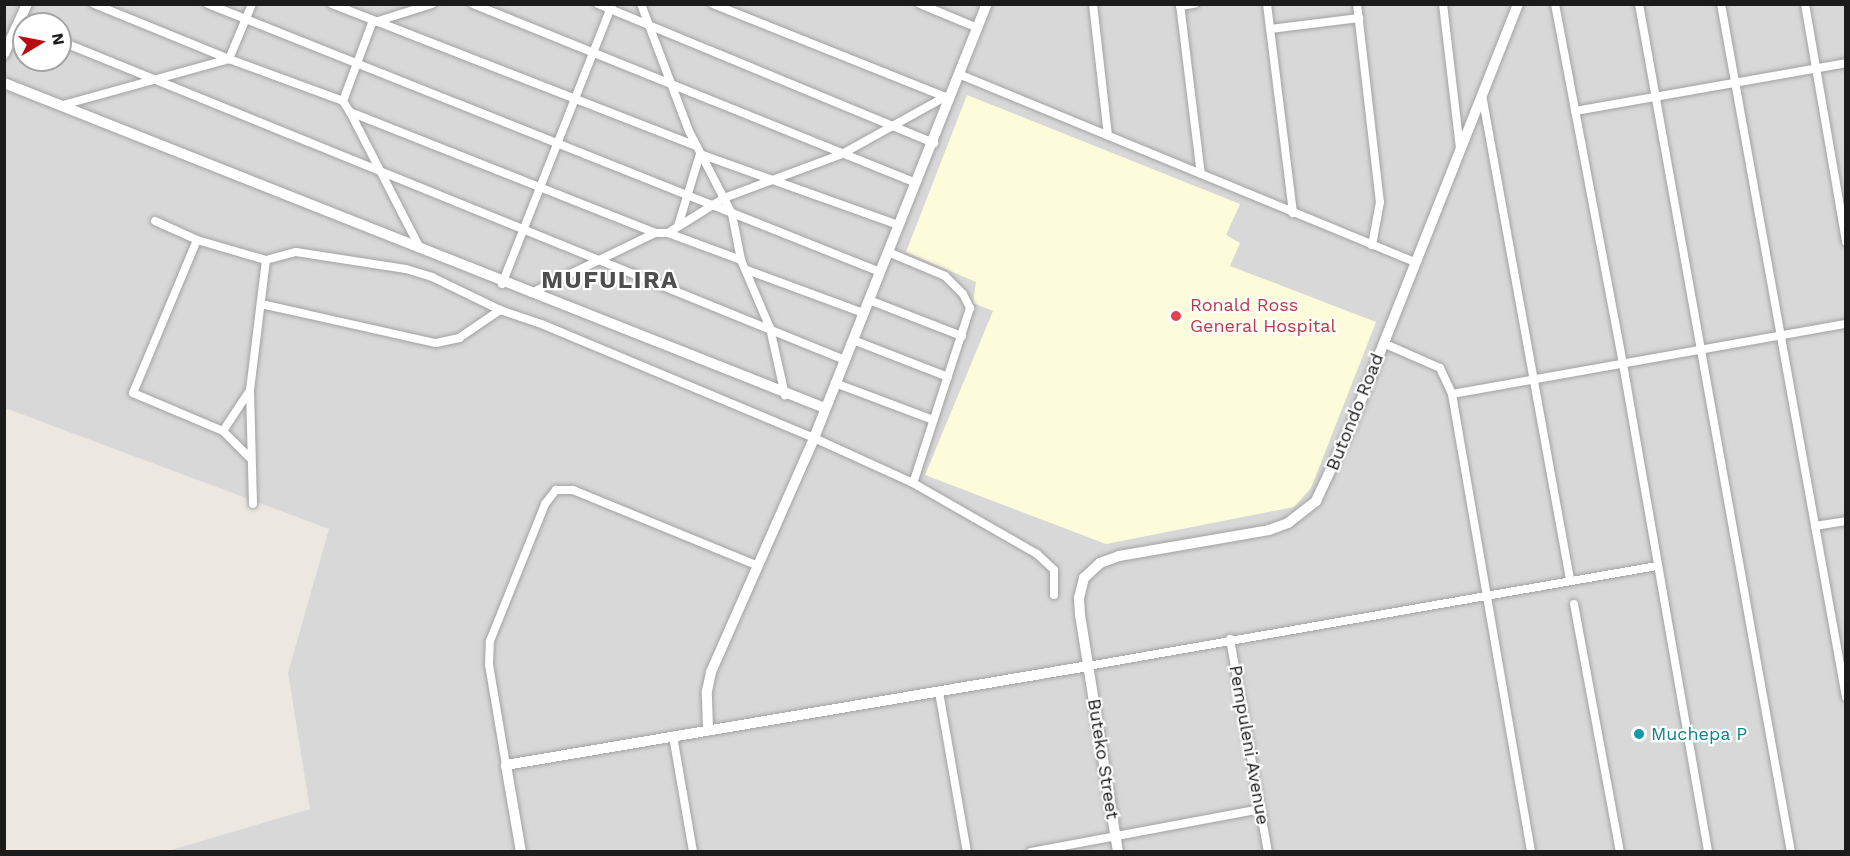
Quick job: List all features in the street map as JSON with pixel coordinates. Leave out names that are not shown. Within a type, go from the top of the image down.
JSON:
[{"type":"street","points":[[94,4],[229,59],[343,101],[420,248]]},
{"type":"street","points":[[208,4],[245,21],[355,62],[708,206],[880,272]]},
{"type":"street","points":[[229,59],[252,4]]},
{"type":"street","points":[[332,4],[372,23],[575,98],[773,180],[898,225]]},
{"type":"street","points":[[343,101],[355,62],[372,23],[432,4]]},
{"type":"street","points":[[473,4],[916,183]]},
{"type":"street","points":[[598,4],[611,7],[649,26],[934,143]]},
{"type":"street","points":[[641,4],[670,85],[698,150],[732,214],[741,260],[770,328],[784,395]]},
{"type":"street","points":[[712,4],[948,98]]},
{"type":"street","points":[[920,4],[978,28]]},
{"type":"street","points":[[708,728],[706,690],[711,672],[756,565],[814,438],[898,225],[934,143],[948,98],[961,75],[987,4]]},
{"type":"street","points":[[1093,4],[1108,135]]},
{"type":"street","points":[[1195,4],[1180,5],[1201,174]]},
{"type":"street","points":[[1267,4],[1293,213]]},
{"type":"street","points":[[1357,4],[1380,202],[1372,246]]},
{"type":"street","points":[[1443,4],[1460,148]]},
{"type":"street","name":"Butondo Road","points":[[1088,666],[1079,598],[1090,570],[1119,556],[1269,530],[1299,516],[1325,486],[1518,4]]},
{"type":"street","points":[[1555,4],[1623,364],[1708,852]]},
{"type":"street","points":[[1639,4],[1654,98],[1791,852]]},
{"type":"street","points":[[1721,4],[1782,334],[1845,697]]},
{"type":"street","points":[[1805,4],[1845,242]]},
{"type":"street","points":[[502,284],[611,7]]},
{"type":"street","points":[[1270,29],[1359,18]]},
{"type":"street","points":[[4,54],[12,40]]},
{"type":"street","points":[[72,45],[383,174],[603,259],[844,360]]},
{"type":"street","points":[[63,105],[229,59]]},
{"type":"street","points":[[1575,111],[1845,63]]},
{"type":"street","points":[[961,75],[1415,262]]},
{"type":"street","points":[[4,83],[420,248],[502,284],[531,293],[784,395],[825,408]]},
{"type":"street","points":[[1482,93],[1570,582]]},
{"type":"street","points":[[669,233],[708,206],[724,198],[842,154],[948,98]]},
{"type":"street","points":[[350,112],[541,185],[655,233],[669,233],[741,260]]},
{"type":"street","points":[[678,226],[698,150]]},
{"type":"street","points":[[155,222],[197,240],[266,260],[299,253],[406,269],[432,277],[500,310],[587,342],[814,438],[913,483],[1037,554],[1054,570],[1054,596]]},
{"type":"street","points":[[531,293],[655,233]]},
{"type":"street","points":[[197,240],[133,393],[223,431],[250,458]]},
{"type":"street","points":[[888,252],[955,284],[969,308],[962,336],[913,483]]},
{"type":"street","points":[[253,504],[250,390],[266,260]]},
{"type":"street","points":[[747,270],[863,313]]},
{"type":"street","points":[[869,300],[962,336]]},
{"type":"street","points":[[261,304],[343,325],[446,343],[500,310]]},
{"type":"street","points":[[1452,394],[1534,378],[1700,352],[1782,334],[1845,324]]},
{"type":"street","points":[[853,340],[948,377]]},
{"type":"street","points":[[1383,343],[1440,368],[1452,394],[1531,852]]},
{"type":"street","points":[[835,383],[933,420]]},
{"type":"street","points":[[223,431],[250,390]]},
{"type":"street","points":[[521,852],[491,682],[490,641],[545,504],[556,490],[573,490],[756,565]]},
{"type":"street","points":[[1815,526],[1845,521]]},
{"type":"street","points":[[506,765],[708,728],[939,692],[1486,594],[1657,566]]},
{"type":"street","points":[[1575,604],[1620,852]]},
{"type":"street","name":"Pempuleni Avenue","points":[[1230,639],[1268,852]]},
{"type":"street","name":"Buteko Street","points":[[1088,666],[1118,852]]},
{"type":"street","points":[[939,692],[967,852]]},
{"type":"street","points":[[673,736],[693,852]]},
{"type":"street","points":[[1031,852],[1261,809]]},
{"type":"shaded area","points":[[4,5],[1845,5],[1845,851],[168,851],[310,809],[288,673],[329,529],[5,408]]},
{"type":"shaded area","name":"Ronald Ross General Hospital","points":[[967,95],[1240,204],[1226,235],[1240,243],[1230,266],[1376,322],[1311,488],[1294,507],[1106,544],[925,475],[993,311],[973,303],[976,282],[906,252]]},
{"type":"place","name":"Ronald Ross General Hospital","points":[[1176,316]]},
{"type":"place","name":"Muchepa P","points":[[1639,734]]},
{"type":"district","name":"MUFULIRA","points":[[610,281]]}]
